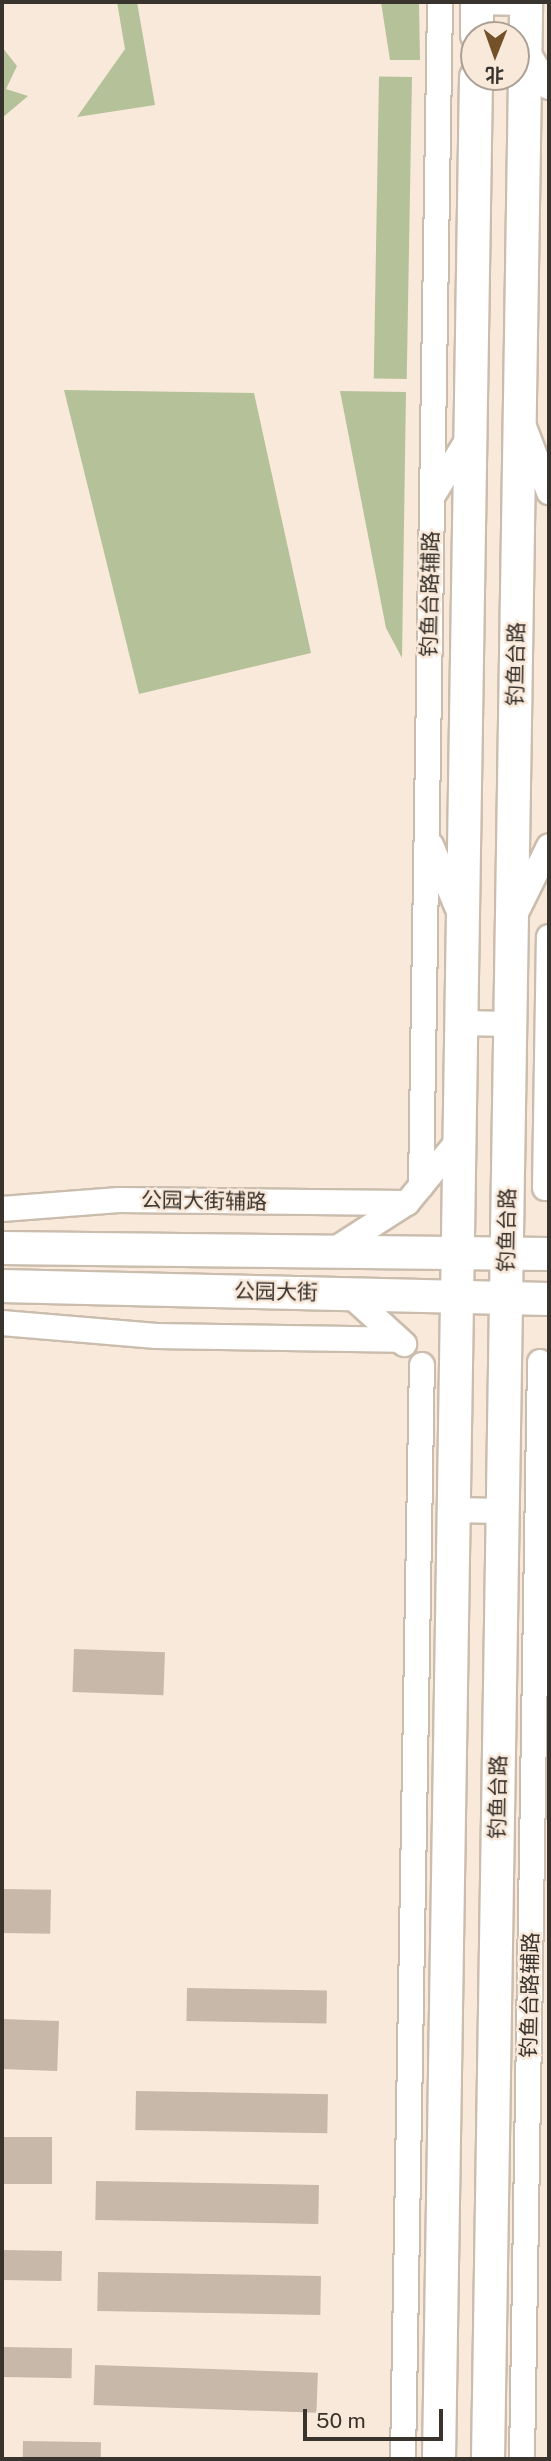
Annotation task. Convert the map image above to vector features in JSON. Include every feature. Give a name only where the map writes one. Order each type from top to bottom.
[{"type":"main road","points":[[477,2],[477,21]]},
{"type":"main road","name":"钓鱼台路","points":[[526,3],[526,21]]},
{"type":"main road","points":[[439,2459],[476,91]]},
{"type":"main road","name":"钓鱼台路","points":[[488,2459],[524,91]]},
{"type":"main road","name":"公园大街","points":[[2,1248],[549,1255]]},
{"type":"main road","name":"公园大街","points":[[2,1286],[549,1298]]},
{"type":"street","name":"钓鱼台路辅路","points":[[414,1194],[426,834],[440,2]]},
{"type":"street","points":[[477,2],[526,3]]},
{"type":"street","points":[[530,56],[549,88]]},
{"type":"street","points":[[520,413],[549,492]]},
{"type":"street","points":[[432,497],[470,436]]},
{"type":"street","points":[[426,834],[463,920]]},
{"type":"street","points":[[511,922],[549,846]]},
{"type":"street","points":[[547,1190],[549,937]]},
{"type":"street","points":[[461,1023],[510,1024]]},
{"type":"street","points":[[328,1253],[414,1194],[459,1140]]},
{"type":"street","points":[[508,1140],[547,1190]]},
{"type":"street","name":"公园大街辅路","points":[[2,1209],[119,1200],[414,1194]]},
{"type":"street","points":[[348,1293],[422,1364],[456,1407]]},
{"type":"street","points":[[2,1323],[156,1336],[399,1340]]},
{"type":"street","name":"钓鱼台路辅路","points":[[522,2459],[531,1921],[545,1356]]},
{"type":"street","points":[[504,1411],[545,1356]]},
{"type":"street","points":[[403,2459],[422,1364]]},
{"type":"street","points":[[454,1510],[502,1511]]},
{"type":"street","points":[[412,1923],[449,1842]]},
{"type":"street","points":[[497,1844],[531,1921]]},
{"type":"street","points":[[406,2279],[440,2370]]},
{"type":"street","points":[[489,2362],[525,2285]]},
{"type":"green space","points":[[117,2],[137,2],[155,105],[77,117],[125,49]]},
{"type":"green space","points":[[381,2],[419,2],[420,60],[390,60]]},
{"type":"green space","points":[[2,47],[17,66],[6,89],[28,96],[2,118]]},
{"type":"green space","points":[[379,76],[412,77],[407,379],[374,378]]},
{"type":"green space","points":[[64,390],[254,393],[311,653],[139,694]]},
{"type":"green space","points":[[340,391],[406,392],[402,658],[386,628]]},
{"type":"building","points":[[74,1649],[165,1652],[163,1695],[72,1692]]},
{"type":"building","points":[[2,1889],[51,1890],[50,1934],[2,1933]]},
{"type":"building","points":[[187,1988],[327,1990],[326,2023],[186,2021]]},
{"type":"building","points":[[2,2019],[59,2021],[57,2071],[2,2069]]},
{"type":"building","points":[[136,2091],[328,2094],[327,2133],[135,2130]]},
{"type":"building","points":[[2,2137],[52,2137],[52,2184],[2,2184]]},
{"type":"building","points":[[96,2181],[319,2185],[318,2224],[95,2220]]},
{"type":"building","points":[[2,2250],[62,2251],[61,2281],[2,2280]]},
{"type":"building","points":[[98,2272],[321,2276],[320,2315],[97,2311]]},
{"type":"building","points":[[2,2347],[72,2348],[71,2378],[2,2377]]},
{"type":"building","points":[[95,2365],[318,2373],[316,2413],[94,2405]]},
{"type":"building","points":[[23,2441],[101,2442],[101,2459],[23,2459]]}]
